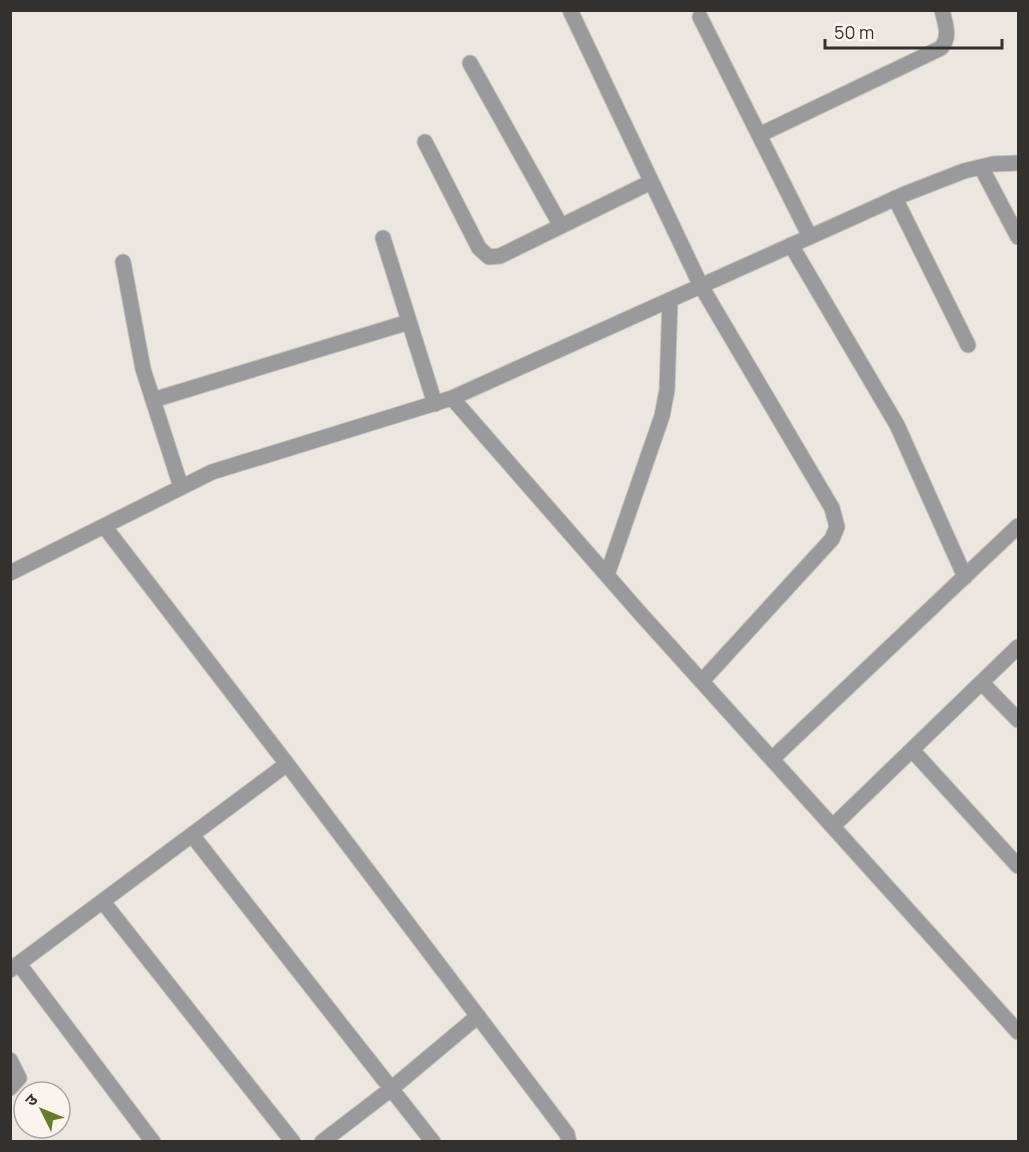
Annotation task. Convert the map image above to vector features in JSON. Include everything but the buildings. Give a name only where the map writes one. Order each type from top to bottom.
[{"type":"street","points":[[570,10],[701,286],[832,508],[837,527],[832,539],[702,681]]},
{"type":"street","points":[[759,135],[941,48],[946,42],[947,31],[942,10]]},
{"type":"street","points":[[700,17],[810,237]]},
{"type":"street","points":[[470,63],[561,226]]},
{"type":"street","points":[[424,142],[479,248],[489,256],[500,256],[651,182]]},
{"type":"street","points":[[10,573],[212,472],[452,398],[934,182],[993,164],[1018,163]]},
{"type":"street","points":[[981,167],[1018,237]]},
{"type":"street","points":[[896,198],[968,345]]},
{"type":"street","points":[[383,238],[435,404]]},
{"type":"street","points":[[791,245],[897,425],[965,577]]},
{"type":"street","points":[[123,262],[138,347],[181,487]]},
{"type":"street","points":[[607,575],[662,416],[667,390],[670,300]]},
{"type":"street","points":[[153,400],[409,322]]},
{"type":"street","points":[[452,398],[607,575],[1018,1032]]},
{"type":"street","points":[[104,526],[478,1016],[567,1134],[569,1142]]},
{"type":"street","points":[[772,759],[1018,526]]},
{"type":"street","points":[[833,826],[1018,647]]},
{"type":"street","points":[[982,683],[1018,720]]},
{"type":"street","points":[[912,750],[1018,866]]},
{"type":"street","points":[[153,1142],[15,967],[287,764]]},
{"type":"street","points":[[192,835],[433,1142]]},
{"type":"street","points":[[103,902],[293,1142]]},
{"type":"street","points":[[322,1142],[391,1089],[478,1016]]},
{"type":"street","points":[[10,1060],[19,1078],[10,1088]]}]
